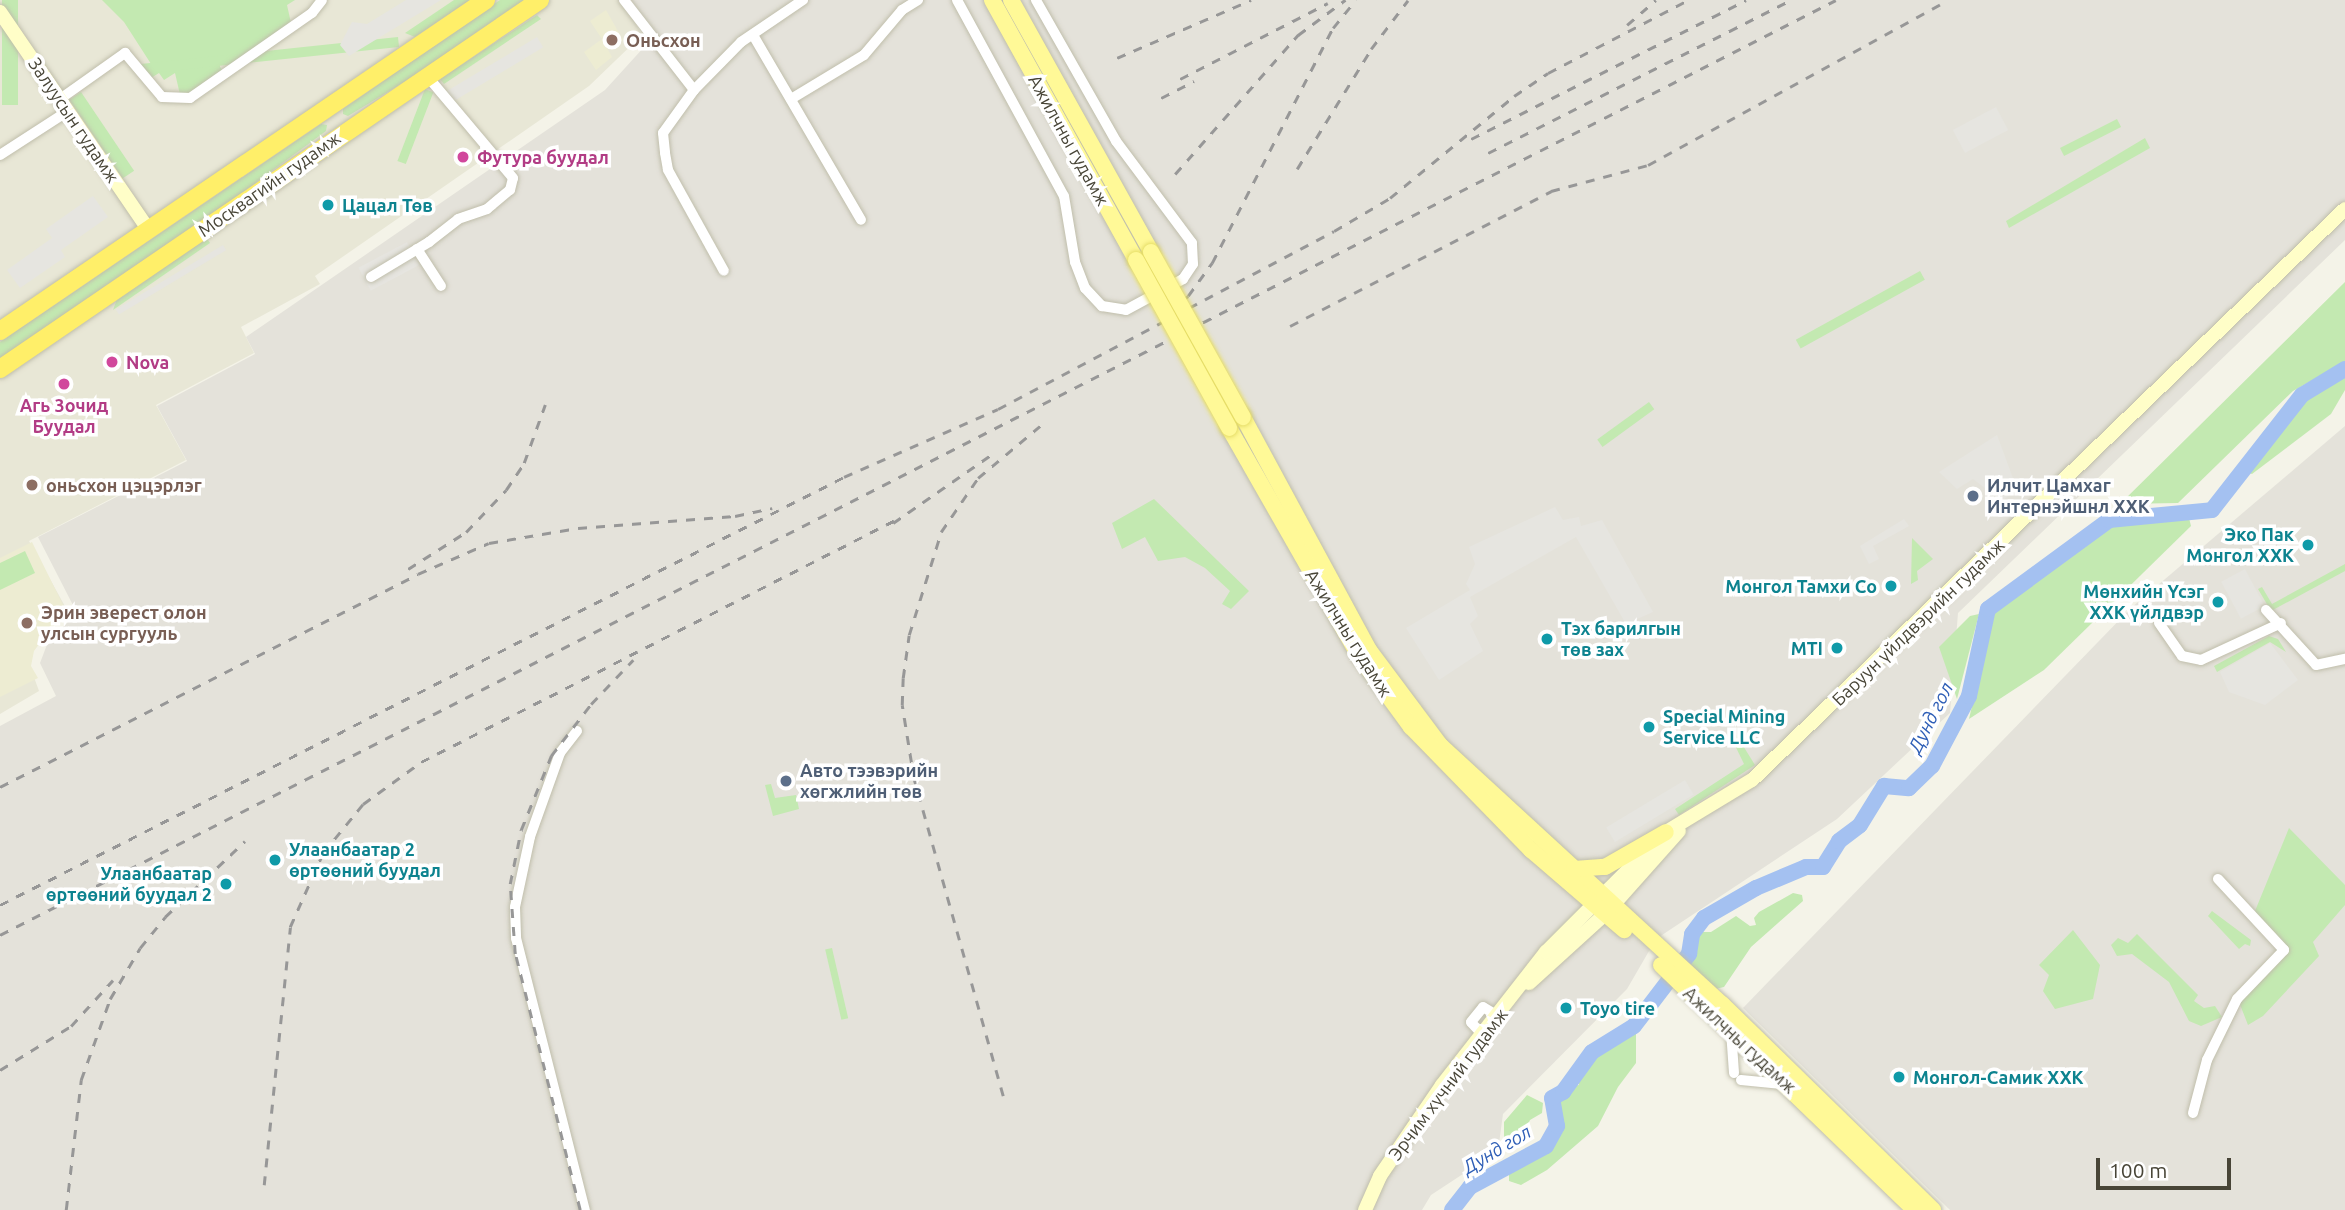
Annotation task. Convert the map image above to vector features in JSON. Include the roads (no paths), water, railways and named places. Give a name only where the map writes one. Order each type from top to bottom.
[{"type":"highway","name":"Москвагийн гудамж","points":[[0,331],[486,0]]},
{"type":"highway","name":"Москвагийн гудамж","points":[[0,369],[540,0]]},
{"type":"highway","points":[[326,108],[344,132]]},
{"type":"main road","name":"Ажилчны гудамж","points":[[992,0],[1229,428],[1386,685],[1438,760],[1531,850],[1604,905],[1933,1210]]},
{"type":"main road","name":"Ажилчны гудамж","points":[[1011,0],[1243,417],[1386,685],[1440,745],[1574,869],[1604,905]]},
{"type":"main road","points":[[1574,869],[1605,867],[1666,832]]},
{"type":"main road","name":"Ажилчны гудамж","points":[[1717,1010],[1731,1030],[1915,1210]]},
{"type":"street","points":[[0,155],[125,53],[162,97],[190,98],[312,13],[323,0]]},
{"type":"street","points":[[624,0],[694,90]]},
{"type":"street","points":[[724,271],[668,170],[663,133],[694,90],[753,35],[803,0]]},
{"type":"street","points":[[791,99],[864,55],[902,10],[918,0]]},
{"type":"street","points":[[957,0],[1058,182],[1085,288],[1101,306],[1126,310],[1184,279],[1193,264],[1192,243],[1116,141],[1035,0]]},
{"type":"street","name":"Залуусын гудамж","points":[[0,12],[148,229]]},
{"type":"street","points":[[753,35],[861,219]]},
{"type":"street","points":[[370,277],[418,249],[458,219],[501,199],[513,178],[427,76]]},
{"type":"street","name":"Баруун үйлдвэрийн гудамж","points":[[1604,905],[1666,832],[1752,780],[2345,209]]},
{"type":"street","points":[[418,249],[441,286]]},
{"type":"street","points":[[2266,610],[2281,623],[2316,665],[2345,659]]},
{"type":"street","points":[[2159,623],[2182,656],[2201,660],[2281,623]]},
{"type":"street","points":[[577,731],[561,753],[530,836],[515,907],[516,938],[585,1210]]},
{"type":"street","name":"Баруун үйлдвэрийн гудамж","points":[[1604,905],[1693,818]]},
{"type":"street","points":[[2193,1113],[2207,1060],[2237,999],[2284,950],[2218,878]]},
{"type":"street","name":"Эрчим хүчний гудамж","points":[[1365,1210],[1380,1176],[1482,1034],[1546,952],[1604,905]]},
{"type":"street","points":[[1731,1030],[1737,1076],[1786,1084]]},
{"type":"waterway","name":"Дунд гол","points":[[1452,1210],[1470,1187],[1546,1146],[1557,1126],[1552,1098],[1563,1092],[1592,1052],[1634,1026],[1689,954],[1692,934],[1704,918],[1756,888],[1806,867],[1823,867],[1839,841],[1860,825],[1884,786],[1909,788],[1932,766],[1969,696],[1988,609],[2109,520],[2212,510],[2302,395],[2345,369]]},
{"type":"railway","points":[[1117,58],[1251,0]]},
{"type":"railway","points":[[1175,174],[1298,35],[1345,0]]},
{"type":"railway","points":[[1169,311],[1188,296],[1212,263],[1333,28],[1356,0]]},
{"type":"railway","points":[[1297,169],[1371,49],[1408,0]]},
{"type":"railway","points":[[1627,25],[1656,0]]},
{"type":"railway","points":[[0,905],[844,477],[998,409],[1334,231],[1390,198],[1514,96],[1548,73],[1688,0]]},
{"type":"railway","points":[[1471,139],[1746,0]]},
{"type":"railway","points":[[1488,153],[1791,0]]},
{"type":"railway","points":[[0,935],[1836,0]]},
{"type":"railway","points":[[1290,326],[1551,191],[1648,165],[1948,0]]},
{"type":"railway","points":[[1180,79],[1328,3]]},
{"type":"railway","points":[[1161,98],[1194,81]]},
{"type":"railway","points":[[408,569],[466,532],[506,490],[524,463],[545,405]]},
{"type":"railway","points":[[1003,1096],[914,780],[902,705],[903,678],[909,635],[941,532],[978,478],[1040,426]]},
{"type":"railway","points":[[893,523],[991,455]]},
{"type":"railway","points":[[0,787],[418,574],[489,543],[578,528],[735,516],[772,508]]},
{"type":"railway","points":[[264,1185],[290,927],[323,853],[363,804],[421,762],[899,518]]},
{"type":"railway","points":[[580,1210],[515,954],[510,884],[521,830],[551,756],[591,704],[633,660]]},
{"type":"railway","points":[[66,1210],[81,1080],[110,999],[140,948],[165,917],[245,841]]},
{"type":"railway","points":[[0,1070],[71,1026],[113,980]]},
{"type":"place","name":"Оньсхон","points":[[612,40]]},
{"type":"place","name":"Футура буудал","points":[[463,157]]},
{"type":"place","name":"Цацал Төв","points":[[328,205]]},
{"type":"place","name":"Nova","points":[[112,362]]},
{"type":"place","name":"Агь 3очид Буудал","points":[[64,384]]},
{"type":"place","name":"оньсхон цэцэрлэг","points":[[32,485]]},
{"type":"place","name":"Илчит Цамхаг Интернэйшнл ХХК","points":[[1973,496]]},
{"type":"place","name":"Эко Пак Монгол ХХК","points":[[2308,545]]},
{"type":"place","name":"Монгол Тамхи Со","points":[[1891,586]]},
{"type":"place","name":"Мөнхийн Үсэг ХХК үйлдвэр","points":[[2218,602]]},
{"type":"place","name":"Эрин эверест олон улсын сургууль","points":[[27,623]]},
{"type":"place","name":"Тэх барилгын төв зах","points":[[1547,639]]},
{"type":"place","name":"MTI","points":[[1837,648]]},
{"type":"place","name":"Special Mining Service LLC","points":[[1649,727]]},
{"type":"place","name":"Авто тээвэрийн хөгжлийн төв","points":[[786,781]]},
{"type":"place","name":"Улаанбаатар 2 өртөөний буудал","points":[[275,860]]},
{"type":"place","name":"Улаанбаатар өртөөний буудал 2","points":[[226,884]]},
{"type":"place","name":"Toyo tire","points":[[1566,1008]]},
{"type":"place","name":"Монгол-Самик ХХК","points":[[1899,1077]]}]
